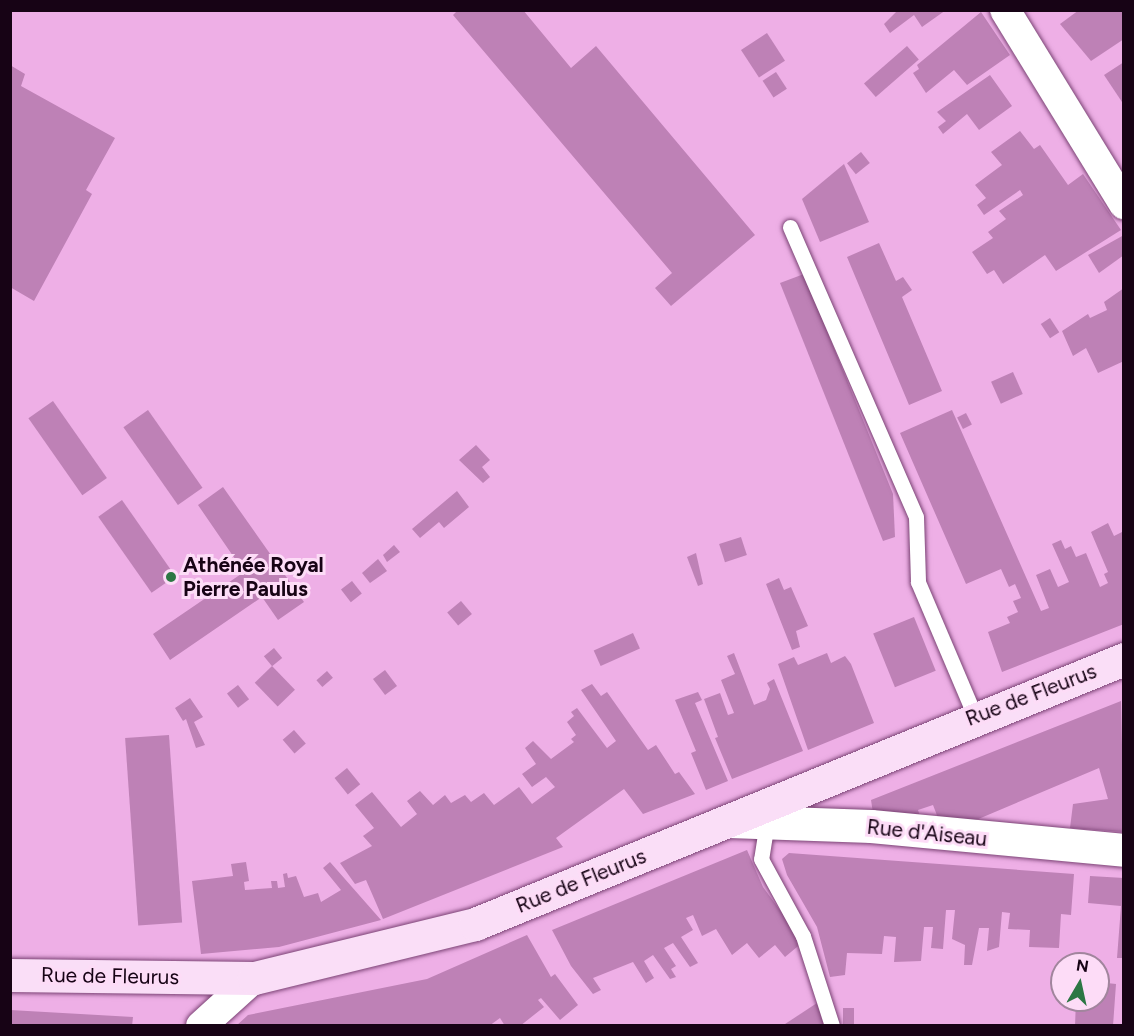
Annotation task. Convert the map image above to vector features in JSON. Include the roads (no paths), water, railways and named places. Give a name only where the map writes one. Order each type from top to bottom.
[{"type":"main road","name":"Rue de Fleurus","points":[[10,975],[254,978],[475,924],[729,821],[975,716],[1124,659]]},
{"type":"street","points":[[1005,10],[1124,204]]},
{"type":"street","name":"Rue d'Aiseau","points":[[729,821],[871,826],[1124,850]]},
{"type":"street","points":[[201,1026],[254,978]]},
{"type":"lane","points":[[790,227],[916,517],[918,582],[975,716]]},
{"type":"lane","points":[[767,822],[761,859],[803,936],[832,1026]]},
{"type":"place","name":"Athénée Royal Pierre Paulus","points":[[171,577]]}]
